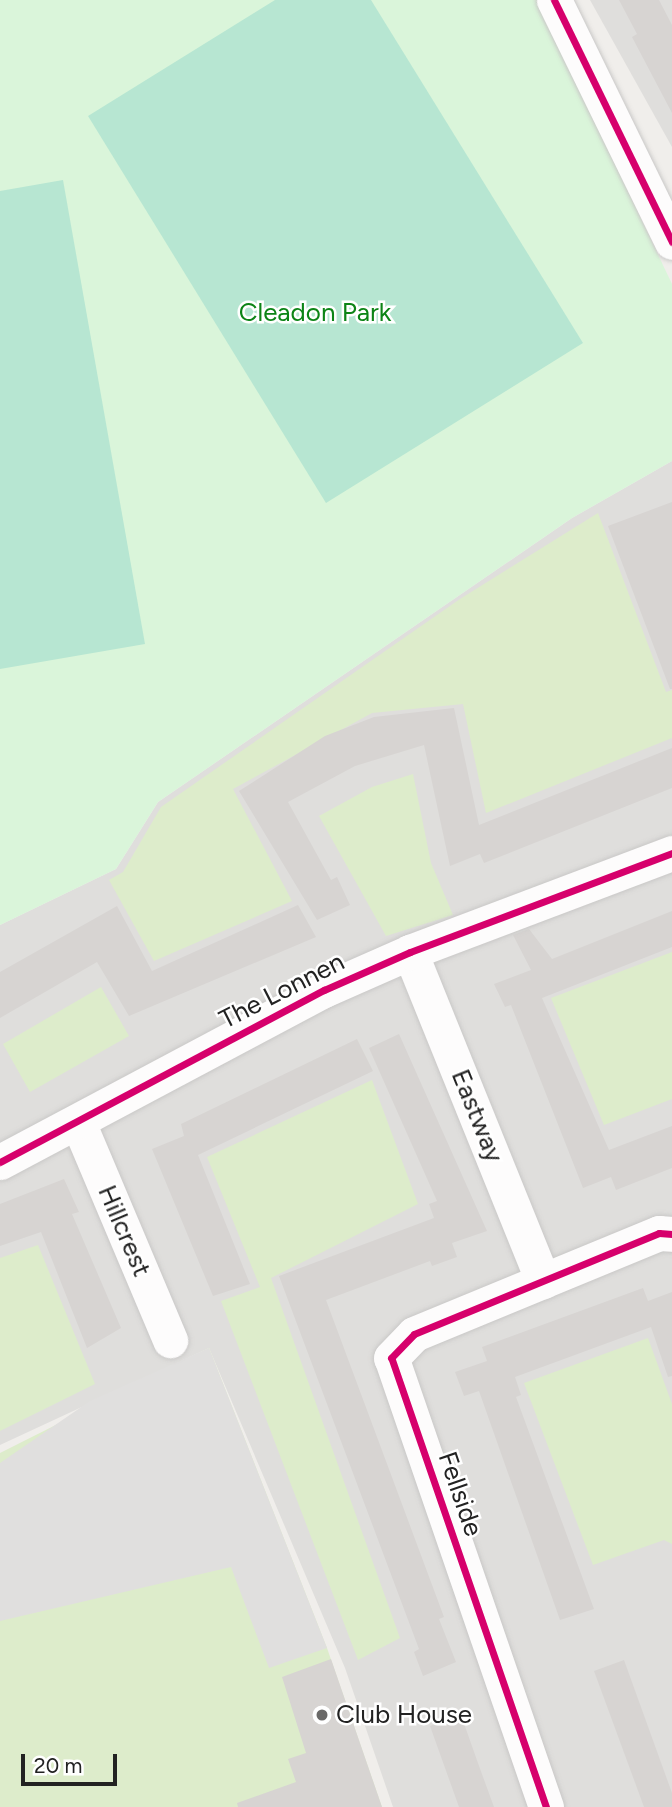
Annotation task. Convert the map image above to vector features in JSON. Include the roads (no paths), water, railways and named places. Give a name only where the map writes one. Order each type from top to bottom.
[{"type":"street","points":[[554,0],[672,242]]},
{"type":"street","name":"The Lonnen","points":[[0,1161],[324,990],[410,952],[672,853]]},
{"type":"street","name":"Eastway","points":[[410,952],[543,1280]]},
{"type":"street","name":"Hillcrest","points":[[78,1122],[170,1340]]},
{"type":"street","points":[[543,1280],[660,1233],[672,1234]]},
{"type":"street","name":"Fellside","points":[[543,1280],[414,1334],[391,1358],[546,1807]]},
{"type":"place","name":"Club House","points":[[322,1715]]},
{"type":"park label","name":"Cleadon Park","points":[[315,313]]}]
